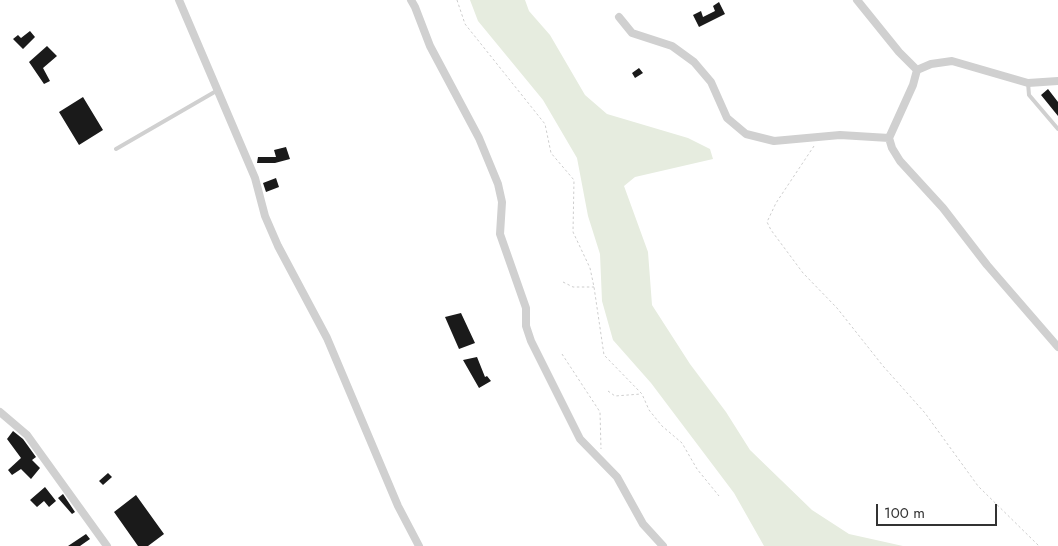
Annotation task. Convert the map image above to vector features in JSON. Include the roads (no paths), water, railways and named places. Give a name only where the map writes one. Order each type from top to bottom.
[{"type":"street","points":[[179,0],[218,90],[231,127],[255,178],[265,216],[278,246],[327,338],[398,506],[419,546]]},
{"type":"street","points":[[410,0],[416,7],[430,46],[479,138],[498,184],[502,202],[500,234],[526,308],[526,326],[531,340],[580,439],[616,477],[643,524],[663,546]]},
{"type":"street","points":[[858,0],[899,52],[917,70]]},
{"type":"street","points":[[619,17],[632,33],[672,46],[700,68],[711,82],[727,118],[746,134],[774,141],[857,135],[889,138]]},
{"type":"street","points":[[917,70],[932,64],[952,61],[1028,83],[1058,81]]},
{"type":"street","points":[[917,70],[913,85],[889,138],[892,148],[900,161],[943,208],[987,265],[1058,347]]},
{"type":"street","points":[[0,412],[27,435],[107,546]]},
{"type":"lane","points":[[1028,83],[1029,95],[1058,129]]},
{"type":"lane","points":[[116,148],[218,90]]}]
